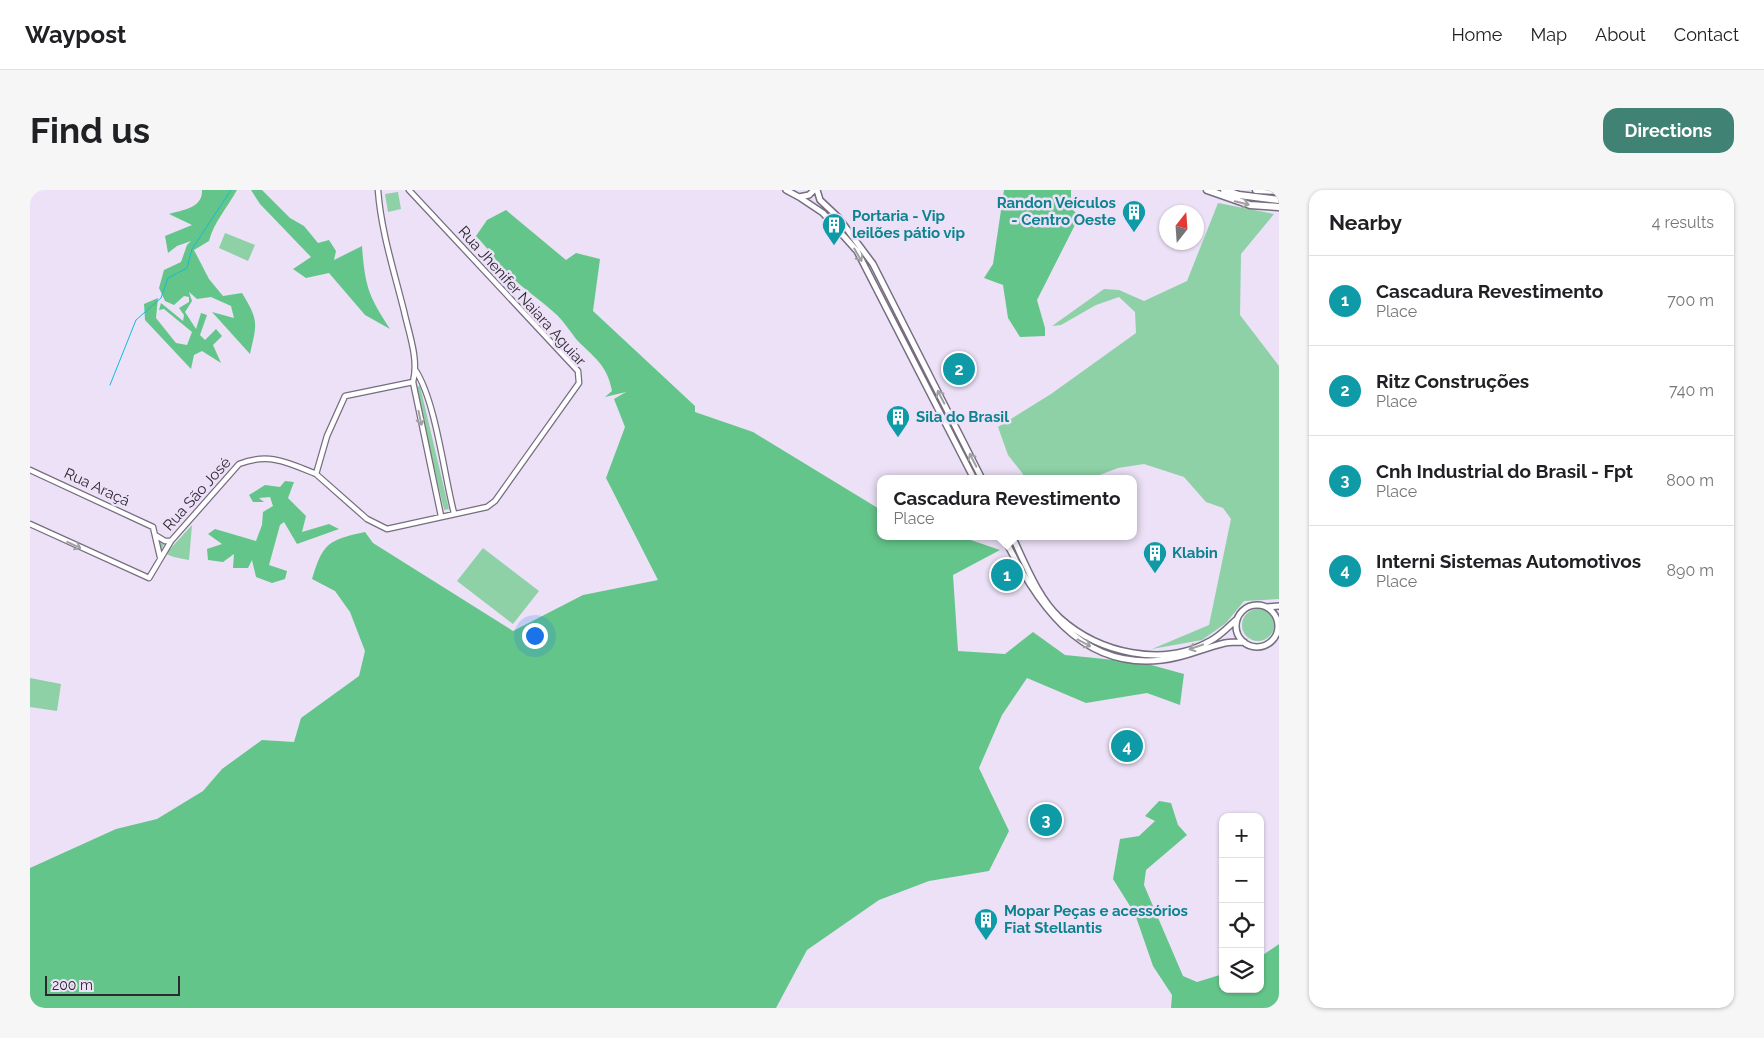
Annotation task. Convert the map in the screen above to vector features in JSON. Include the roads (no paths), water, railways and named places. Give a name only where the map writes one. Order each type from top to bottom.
[{"type":"highway","points":[[1207,190],[1250,205],[1279,207]]},
{"type":"highway","points":[[1224,190],[1258,198],[1279,200]]},
{"type":"highway","points":[[1256,190],[1279,192]]},
{"type":"main road","points":[[786,190],[823,213],[857,251],[972,475]]},
{"type":"main road","points":[[799,197],[815,190],[820,200],[850,232],[873,264],[980,475]]},
{"type":"main road","points":[[1005,540],[1031,587],[1057,622],[1080,642],[1101,651],[1126,659],[1155,661],[1194,655],[1226,643],[1244,642]]},
{"type":"main road","points":[[1014,540],[1042,593],[1060,618],[1082,633],[1122,652],[1165,654],[1187,650],[1209,642],[1236,620],[1248,606],[1279,606]]},
{"type":"main road","points":[[1236,620],[1237,632],[1244,642],[1252,646],[1265,644],[1274,636],[1278,627],[1275,616],[1266,607]]},
{"type":"street","points":[[378,190],[381,214],[413,348],[416,371],[413,382],[441,516]]},
{"type":"street","name":"Rua Jhenifer Naiara Aguiar","points":[[316,474],[367,519],[387,529],[487,507],[495,502],[579,383],[578,371],[409,190]]},
{"type":"street","points":[[416,371],[422,381],[431,414],[454,514]]},
{"type":"street","points":[[316,474],[328,436],[345,396],[413,382]]},
{"type":"street","name":"Rua São José","points":[[30,524],[149,578],[160,557],[172,541],[239,464],[249,460],[272,457],[316,474]]},
{"type":"street","name":"Rua Araçá","points":[[30,470],[153,527],[155,534]]},
{"type":"street","points":[[155,534],[165,541],[172,541]]},
{"type":"street","points":[[155,534],[160,557]]},
{"type":"waterway","points":[[110,385],[136,320],[161,298],[168,278],[187,268],[192,249],[231,190]]},
{"type":"place","name":"Randon Veículos - Centro Oeste","points":[[1134,233]]},
{"type":"place","name":"Portaria - Vip leilões pátio vip","points":[[834,246]]},
{"type":"place","name":"Ritz Construções","points":[[959,369]]},
{"type":"place","name":"Sila do Brasil","points":[[898,438]]},
{"type":"place","name":"Klabin","points":[[1155,574]]},
{"type":"place","name":"Cascadura Revestimento","points":[[1007,575]]},
{"type":"place","name":"Interni Sistemas Automotivos","points":[[1127,746]]},
{"type":"place","name":"Cnh Industrial do Brasil - Fpt","points":[[1046,820]]},
{"type":"place","name":"Mopar Peças e acessórios Fiat Stellantis","points":[[986,941]]}]
